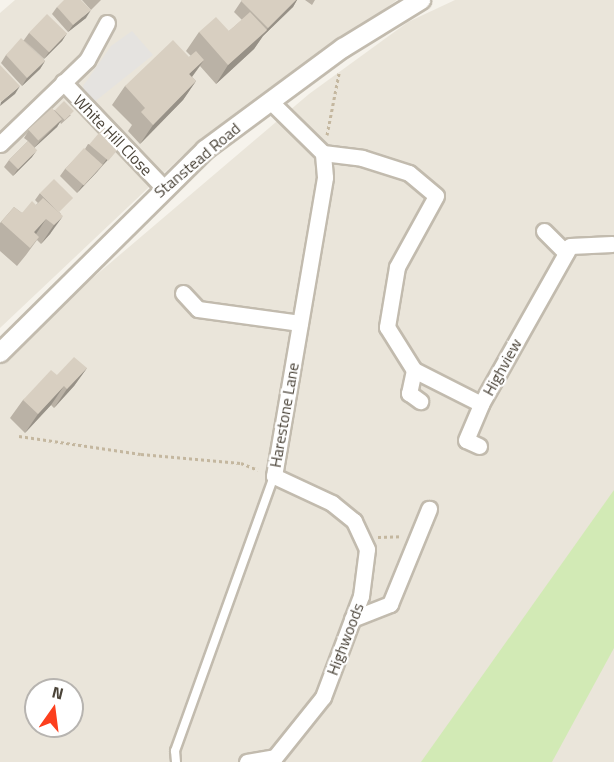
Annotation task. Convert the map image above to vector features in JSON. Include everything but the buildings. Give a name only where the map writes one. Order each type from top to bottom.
[{"type":"street","name":"Stanstead Road","points":[[0,353],[163,187],[205,150],[397,6],[421,0]]},
{"type":"street","name":"White Hill Close","points":[[0,144],[87,60],[107,23]]},
{"type":"street","name":"White Hill Close","points":[[63,82],[163,187]]},
{"type":"street","points":[[270,101],[324,153],[362,158],[409,172],[436,196],[397,267],[387,327],[414,370],[409,393],[420,401]]},
{"type":"street","name":"Harestone Lane","points":[[274,476],[325,177],[324,153]]},
{"type":"street","points":[[544,231],[566,253],[570,246],[612,244]]},
{"type":"street","name":"Highview","points":[[414,370],[482,404],[566,253]]},
{"type":"street","points":[[183,293],[198,309],[300,323]]},
{"type":"street","points":[[479,446],[466,440],[482,404]]},
{"type":"street","name":"Highwoods","points":[[247,762],[275,756],[295,735],[323,697],[361,596],[367,549],[354,521],[332,503],[274,476]]},
{"type":"street","points":[[352,619],[390,604],[429,509]]},
{"type":"lane","name":"Harestone Lane","points":[[176,762],[175,751],[274,476]]},
{"type":"path","points":[[324,153],[340,67]]},
{"type":"path","points":[[19,436],[141,454],[241,463],[274,476]]},
{"type":"path","points":[[362,538],[419,535]]},
{"type":"shaded area","points":[[15,0],[397,0],[183,155],[0,328],[0,13]]},
{"type":"shaded area","points":[[455,0],[614,0],[614,762],[0,762],[0,365],[22,338],[309,94],[408,22]]},
{"type":"shaded area","points":[[132,31],[153,55],[93,103],[84,97],[83,86],[111,46]]},
{"type":"green space","points":[[614,490],[614,648],[552,762],[421,762]]}]
